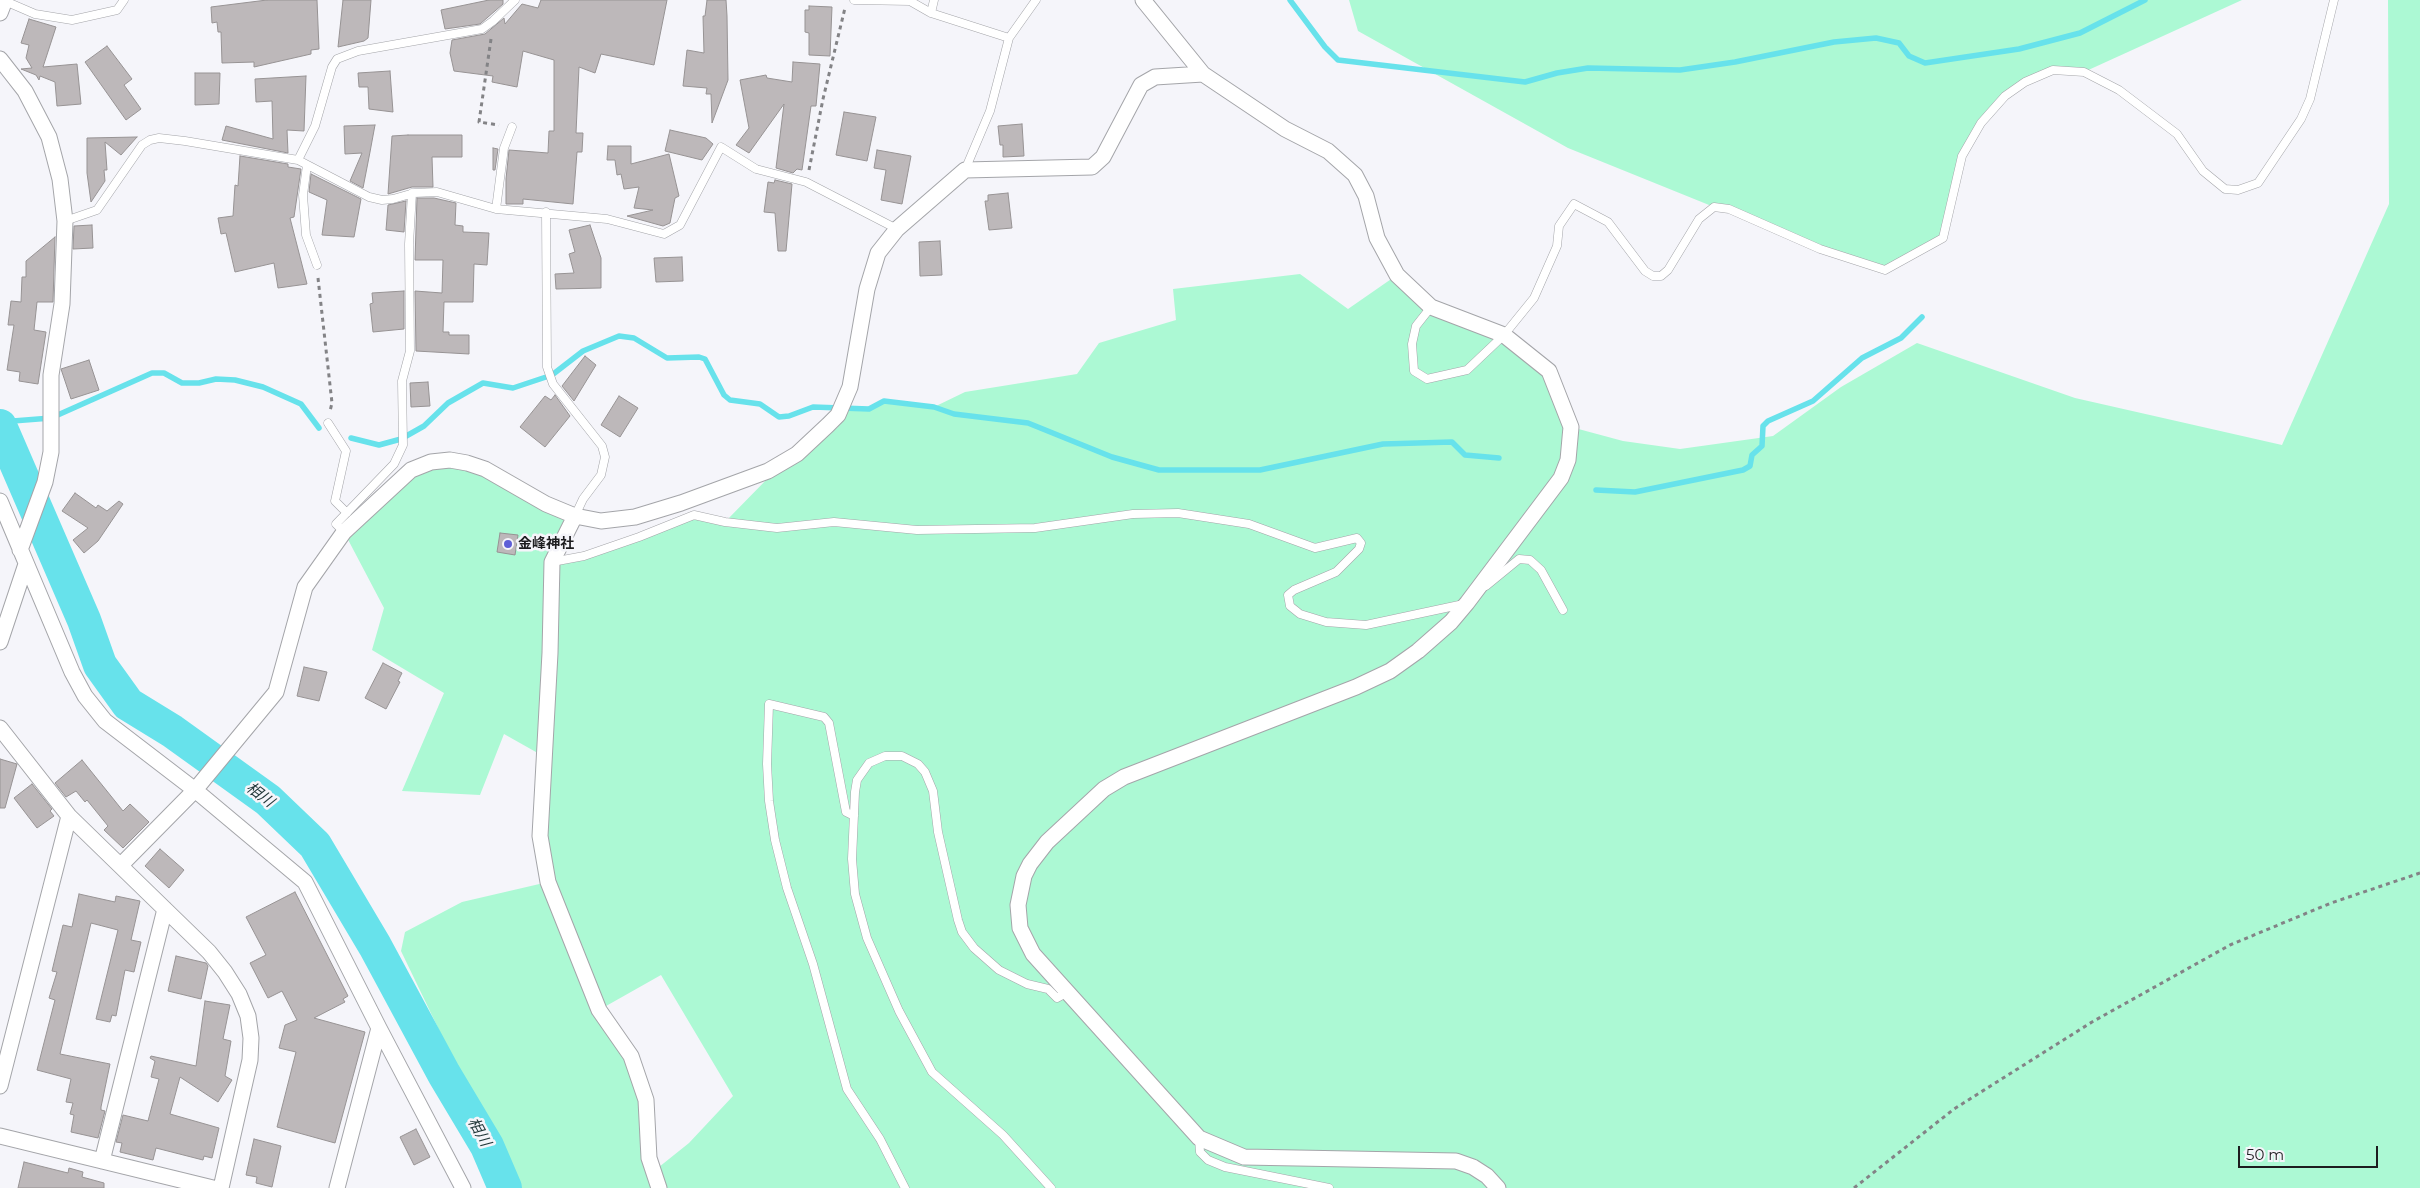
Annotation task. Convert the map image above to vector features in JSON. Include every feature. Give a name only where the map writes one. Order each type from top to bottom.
[{"type":"street","points":[[1143,0],[1203,74],[1286,129],[1328,150],[1355,175],[1366,196],[1376,238],[1397,275],[1431,307],[1504,335],[1549,371],[1567,411],[1571,427],[1571,444],[1561,478],[1467,603],[1451,622],[1418,651],[1390,670],[1356,687],[1124,777],[1104,789],[1037,853],[1024,876],[1018,916],[1020,928],[1033,954],[1066,993],[1199,1138],[1244,1157],[1456,1161],[1480,1171],[1498,1188]]},
{"type":"street","points":[[0,59],[25,91],[49,137],[60,179],[65,221],[62,304],[51,375],[51,452],[45,482],[24,550],[0,642]]},
{"type":"street","points":[[121,865],[200,784],[232,748],[276,692],[305,587],[344,532],[411,470],[432,462],[450,460],[467,463],[485,469],[546,504],[575,516],[601,521],[635,516],[681,503],[768,472],[797,454],[838,415],[850,387],[871,275],[878,253],[896,230],[965,170],[1092,167],[1103,157],[1141,85],[1155,77],[1203,74]]},
{"type":"street","points":[[0,501],[24,550],[72,672],[85,696],[106,721],[200,784],[305,882],[378,1028],[463,1188]]},
{"type":"street","points":[[575,516],[552,562],[550,653],[540,836],[548,882],[599,1010],[631,1056],[640,1082],[646,1100],[649,1158],[659,1188]]},
{"type":"street","points":[[0,728],[69,816],[209,952],[239,994],[248,1016],[251,1038],[250,1060],[221,1188]]},
{"type":"street","points":[[0,1086],[69,816]]},
{"type":"street","points":[[102,1161],[165,909]]},
{"type":"street","points":[[337,1188],[378,1028]]},
{"type":"street","points":[[0,1136],[214,1188]]},
{"type":"lane","points":[[3,5],[35,14],[72,20],[117,10],[124,0]]},
{"type":"lane","points":[[298,160],[316,126],[332,67],[337,59],[358,51],[482,29],[515,0]]},
{"type":"lane","points":[[854,0],[910,1],[931,13],[1009,38]]},
{"type":"lane","points":[[931,13],[934,0]]},
{"type":"lane","points":[[965,170],[990,110],[1009,38],[1036,0]]},
{"type":"lane","points":[[1431,307],[1416,326],[1412,344],[1414,371],[1427,378],[1467,370],[1504,335],[1534,298],[1558,246],[1559,226],[1574,204],[1608,222],[1645,271],[1653,276],[1661,276],[1668,270],[1699,219],[1714,207],[1729,209],[1820,249],[1885,270],[1943,238],[1962,156],[1981,123],[2005,96],[2025,82],[2053,70],[2084,72],[2119,90],[2177,134],[2203,171],[2225,189],[2238,190],[2258,183],[2301,119],[2310,99],[2334,0]]},
{"type":"lane","points":[[496,209],[504,148],[512,127]]},
{"type":"lane","points":[[65,221],[97,210],[142,145],[150,140],[185,141],[298,160],[369,197],[393,199],[412,193],[436,192],[496,209],[607,219],[664,234],[680,224],[721,147],[756,168],[806,182],[896,230]]},
{"type":"lane","points":[[308,165],[303,195],[306,235],[317,265]]},
{"type":"lane","points":[[344,532],[336,524],[394,464],[404,445],[402,381],[410,352],[409,244],[412,193]]},
{"type":"lane","points":[[546,212],[547,368],[553,384],[602,446],[605,457],[602,475],[583,499],[575,516]]},
{"type":"lane","points":[[328,423],[346,450],[335,501],[346,513]]},
{"type":"lane","points":[[552,562],[593,553],[694,514],[725,522],[777,528],[834,522],[917,530],[1035,528],[1134,514],[1178,513],[1249,524],[1315,548],[1357,538],[1361,543],[1359,549],[1336,572],[1319,581],[1294,590],[1288,595],[1290,606],[1300,614],[1326,622],[1366,624],[1408,617],[1467,603],[1519,559],[1530,560],[1542,570],[1563,610]]},
{"type":"lane","points":[[854,816],[846,812],[829,722],[824,717],[769,704],[767,764],[769,801],[775,840],[787,888],[813,964],[847,1089],[880,1140],[905,1188]]},
{"type":"lane","points":[[1051,1188],[1003,1135],[932,1072],[899,1012],[866,938],[859,915],[852,859],[857,780],[869,763],[876,758],[892,754],[902,756],[918,764],[925,772],[933,790],[938,832],[958,920],[967,940],[999,970],[1027,984],[1048,989],[1057,998],[1066,993]]},
{"type":"lane","points":[[1199,1138],[1200,1152],[1208,1160],[1225,1167],[1329,1188]]},
{"type":"path","points":[[806,182],[823,99],[829,82],[847,0]]},
{"type":"path","points":[[493,21],[479,122],[512,127]]},
{"type":"path","points":[[317,265],[332,403],[328,423]]},
{"type":"path","points":[[1854,1188],[1954,1109],[2092,1022],[2230,945],[2331,903],[2420,873]]},
{"type":"green space","points":[[1349,0],[2242,0],[2084,72],[2053,70],[2005,96],[1962,156],[1943,238],[1885,270],[1714,207],[1568,148],[1358,31]]},
{"type":"green space","points":[[2388,0],[2420,0],[2420,1188],[521,1188],[505,1167],[401,951],[405,932],[462,902],[548,882],[543,756],[504,734],[480,795],[402,791],[444,693],[372,650],[384,608],[344,532],[404,476],[450,460],[575,516],[552,561],[584,556],[694,515],[725,522],[770,476],[800,457],[838,427],[840,408],[869,409],[884,401],[934,407],[965,392],[1077,374],[1099,343],[1176,320],[1173,289],[1300,274],[1348,309],[1397,275],[1431,307],[1504,335],[1549,371],[1571,427],[1623,441],[1680,449],[1773,436],[1841,387],[1917,343],[2075,398],[2282,445],[2389,204]],"holes":[[[661,975],[733,1096],[689,1143],[654,1171],[631,1056],[599,1010]]]},
{"type":"building","points":[[267,0],[317,0],[319,49],[311,50],[311,54],[254,67],[254,62],[222,63],[221,32],[218,32],[217,22],[212,23],[211,7]]},
{"type":"building","points":[[343,0],[371,0],[368,38],[364,41],[338,47]]},
{"type":"building","points":[[489,0],[503,0],[503,4],[480,24],[445,29],[441,10]]},
{"type":"building","points":[[541,0],[667,0],[654,65],[601,54],[595,73],[579,67],[576,133],[583,133],[582,152],[577,152],[573,204],[523,199],[523,204],[506,204],[509,150],[548,153],[549,131],[554,131],[554,60],[523,51],[517,87],[492,82],[493,76],[454,71],[450,53],[452,40],[485,34],[504,18],[505,24],[522,4],[538,8]]},
{"type":"building","points":[[707,0],[726,0],[727,16],[728,80],[712,123],[711,94],[706,94],[707,88],[683,86],[687,50],[704,53],[703,16],[705,16]]},
{"type":"building","points":[[809,6],[832,7],[830,56],[809,55],[809,33],[805,32],[805,10],[809,10]]},
{"type":"building","points":[[29,19],[56,27],[43,67],[77,64],[81,104],[57,106],[55,82],[40,76],[39,80],[36,75],[21,69],[32,68],[26,58],[29,45],[21,43]]},
{"type":"building","points":[[107,46],[132,79],[124,85],[141,109],[126,120],[85,62]]},
{"type":"building","points":[[793,62],[820,64],[816,106],[811,106],[802,170],[797,169],[793,173],[776,168],[784,104],[749,153],[736,145],[749,128],[740,80],[766,75],[767,78],[792,82]]},
{"type":"building","points":[[390,71],[393,112],[369,109],[368,87],[359,87],[358,73]]},
{"type":"building","points":[[195,73],[220,73],[219,104],[195,105]]},
{"type":"building","points":[[306,76],[304,131],[287,130],[288,153],[222,140],[226,126],[273,139],[272,101],[256,102],[255,79]]},
{"type":"building","points":[[844,112],[876,117],[867,161],[836,155]]},
{"type":"building","points":[[1022,124],[1024,156],[1003,157],[1003,145],[1000,145],[998,126]]},
{"type":"building","points":[[375,125],[363,188],[350,181],[362,153],[345,154],[344,126]]},
{"type":"building","points":[[670,130],[706,138],[713,144],[702,160],[665,151]]},
{"type":"building","points":[[462,135],[462,157],[432,157],[433,187],[412,187],[388,194],[392,136]]},
{"type":"building","points":[[137,137],[121,155],[105,142],[107,170],[104,170],[105,181],[91,202],[87,173],[87,138]]},
{"type":"building","points":[[608,146],[631,146],[631,164],[669,154],[679,196],[675,198],[670,223],[663,226],[627,216],[653,210],[634,208],[639,187],[624,189],[621,174],[617,175],[615,160],[607,160]]},
{"type":"building","points":[[493,148],[498,149],[495,170],[493,170]]},
{"type":"building","points":[[877,150],[911,156],[902,204],[881,200],[886,170],[874,168]]},
{"type":"building","points":[[240,156],[288,164],[288,167],[301,169],[294,217],[290,218],[307,284],[278,288],[274,263],[235,272],[226,233],[221,234],[218,218],[233,216],[235,185],[238,186]]},
{"type":"building","points":[[311,174],[361,199],[354,237],[322,235],[327,200],[309,192]]},
{"type":"building","points":[[775,180],[792,184],[786,251],[778,251],[775,213],[764,212],[768,182],[774,183]]},
{"type":"building","points":[[1008,193],[1012,228],[989,230],[985,201],[988,201],[988,195]]},
{"type":"building","points":[[417,198],[434,198],[456,203],[455,225],[463,226],[463,232],[489,233],[487,265],[474,264],[473,302],[444,302],[443,332],[449,332],[449,335],[469,335],[469,354],[416,351],[415,291],[442,293],[443,260],[415,260]]},
{"type":"building","points":[[406,201],[404,232],[386,230],[388,205]]},
{"type":"building","points":[[92,225],[93,248],[73,249],[74,226]]},
{"type":"building","points":[[590,225],[601,258],[601,288],[556,289],[555,274],[574,273],[569,254],[575,252],[569,230]]},
{"type":"building","points":[[55,237],[53,302],[37,302],[34,330],[46,332],[38,384],[19,381],[20,372],[7,370],[14,325],[8,325],[11,301],[21,302],[22,277],[26,277],[26,261]]},
{"type":"building","points":[[940,241],[942,275],[920,276],[919,242]]},
{"type":"building","points":[[682,257],[683,281],[656,282],[654,258]]},
{"type":"building","points":[[404,291],[404,329],[373,332],[370,304],[373,303],[372,293]]},
{"type":"building","points":[[585,356],[596,365],[574,401],[562,386]]},
{"type":"building","points":[[89,360],[99,390],[71,399],[61,369]]},
{"type":"building","points":[[428,382],[430,406],[411,407],[410,383]]},
{"type":"building","points":[[555,395],[570,416],[545,447],[520,427],[545,396],[551,400]]},
{"type":"building","points":[[619,396],[638,408],[620,437],[601,425]]},
{"type":"building","points":[[75,493],[96,508],[98,505],[107,511],[119,501],[123,504],[98,541],[84,553],[73,540],[88,528],[62,511]]},
{"type":"building","name":"金峰神社","points":[[500,533],[518,535],[515,555],[497,552]]},
{"type":"building","points":[[383,663],[402,673],[398,681],[400,682],[386,709],[365,698]]},
{"type":"building","points":[[304,667],[327,672],[319,701],[297,696]]},
{"type":"building","points":[[0,759],[17,764],[5,808],[0,808]]},
{"type":"building","points":[[82,760],[123,811],[130,804],[149,822],[123,848],[104,830],[108,826],[87,800],[85,802],[76,791],[66,797],[55,783]]},
{"type":"building","points":[[32,784],[52,809],[50,811],[54,816],[37,828],[14,798]]},
{"type":"building","points":[[160,849],[184,870],[169,888],[145,866]]},
{"type":"building","points":[[295,892],[348,996],[343,999],[345,1002],[314,1018],[365,1032],[335,1143],[277,1127],[296,1052],[279,1048],[285,1025],[297,1020],[282,991],[268,998],[250,963],[266,955],[246,917]]},
{"type":"building","points":[[79,894],[115,902],[116,896],[140,901],[131,940],[141,942],[134,972],[125,970],[116,1016],[112,1015],[110,1022],[96,1019],[118,930],[91,923],[60,1054],[110,1064],[101,1107],[101,1110],[105,1111],[98,1138],[71,1132],[74,1115],[70,1114],[73,1103],[66,1102],[71,1079],[37,1070],[55,1000],[49,998],[57,972],[52,971],[63,925],[72,927]]},
{"type":"building","points":[[176,956],[206,963],[208,966],[201,999],[168,991]]},
{"type":"building","points":[[205,1001],[230,1005],[223,1039],[231,1041],[225,1076],[232,1080],[218,1102],[180,1077],[170,1114],[219,1128],[212,1158],[204,1156],[203,1160],[156,1148],[153,1160],[120,1152],[122,1143],[116,1142],[123,1115],[148,1121],[159,1079],[151,1077],[155,1061],[150,1058],[151,1056],[196,1066]]},
{"type":"building","points":[[416,1129],[430,1157],[414,1165],[400,1137]]},
{"type":"building","points":[[254,1139],[281,1146],[272,1187],[256,1183],[257,1177],[246,1175]]},
{"type":"building","points":[[24,1162],[68,1173],[69,1168],[83,1172],[82,1177],[104,1183],[104,1188],[18,1188]]},
{"type":"waterway","points":[[1290,0],[1325,47],[1338,60],[1525,82],[1557,73],[1588,68],[1680,70],[1735,62],[1834,42],[1876,38],[1899,43],[1909,56],[1925,63],[2019,49],[2080,33],[2145,0]]},
{"type":"waterway","points":[[1596,490],[1635,492],[1743,470],[1750,466],[1752,455],[1762,446],[1763,426],[1768,421],[1813,401],[1862,358],[1901,338],[1922,317]]},
{"type":"waterway","points":[[351,438],[379,445],[401,439],[424,426],[448,403],[483,383],[513,388],[552,375],[583,351],[619,336],[634,338],[667,358],[699,357],[705,359],[724,395],[730,400],[760,404],[779,417],[789,416],[813,407],[869,409],[884,401],[934,407],[954,414],[1028,423],[1112,457],[1159,470],[1260,470],[1383,444],[1452,442],[1465,455],[1499,458]]},
{"type":"waterway","points":[[0,422],[51,418],[152,373],[164,373],[182,383],[199,383],[216,379],[235,380],[263,387],[301,404],[319,428]]},
{"type":"waterway","name":"相川","points":[[0,426],[84,620],[100,665],[128,704],[172,731],[268,800],[315,845],[375,946],[444,1074],[487,1146],[505,1188]]},
{"type":"place","name":"金峰神社","points":[[508,544]]}]
